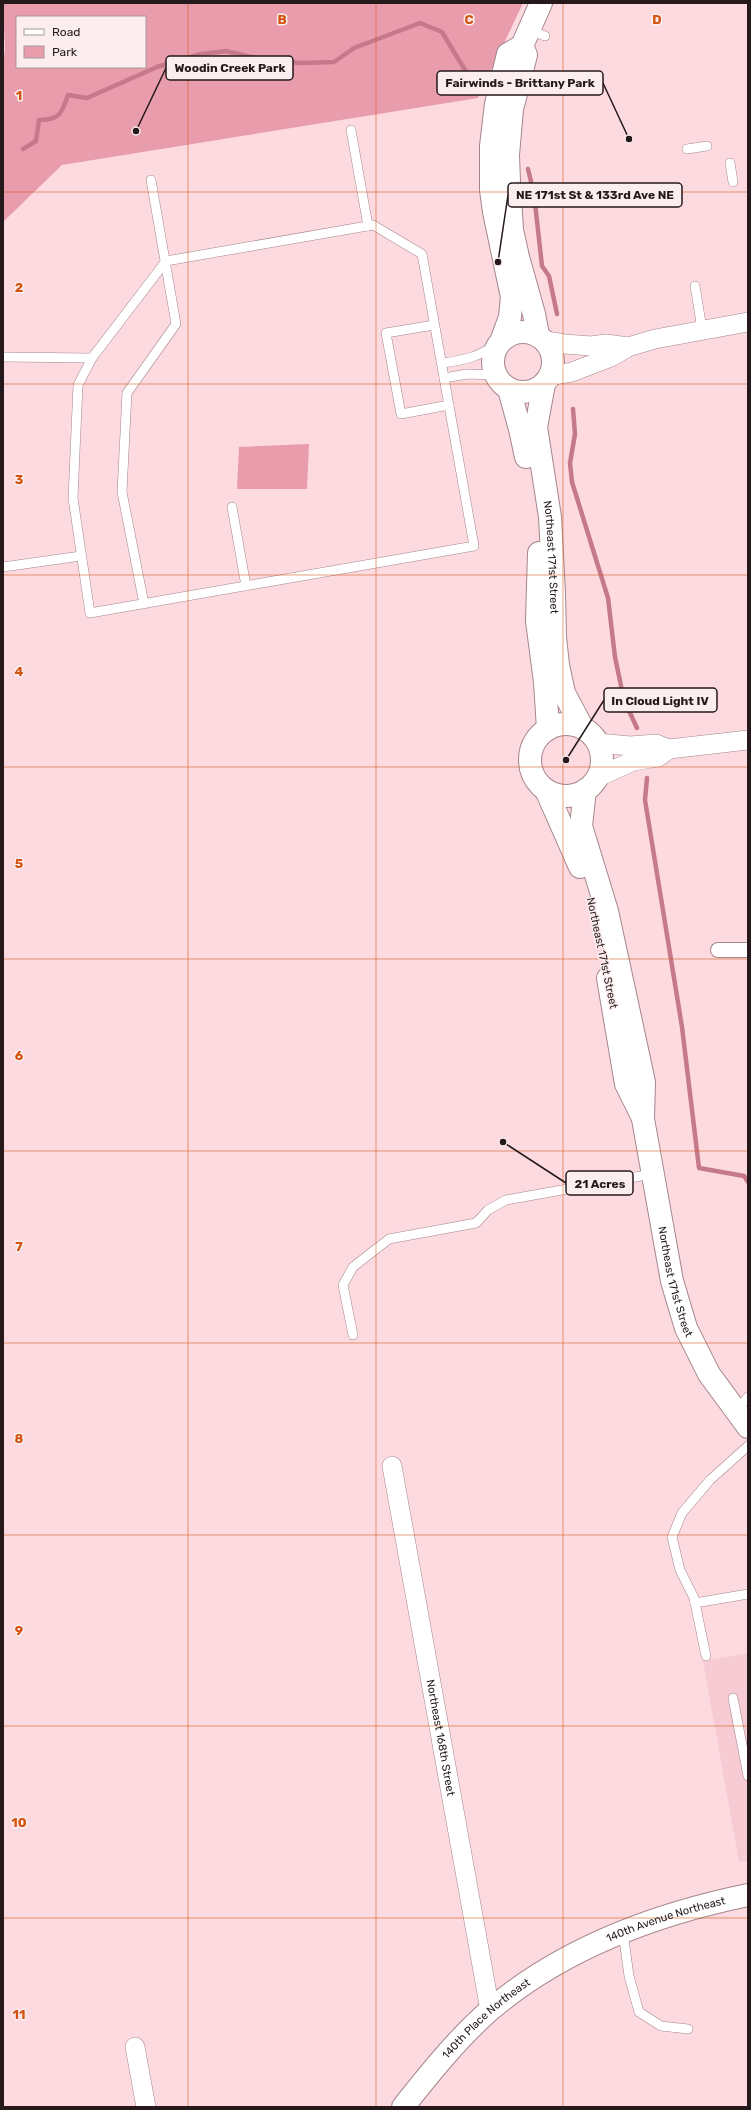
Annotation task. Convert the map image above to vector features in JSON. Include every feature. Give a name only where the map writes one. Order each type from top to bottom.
[{"type":"main road","points":[[532,37],[508,54],[496,104],[491,146],[491,190],[494,212],[512,297],[510,317],[493,358],[502,382],[527,392],[547,380],[553,358],[541,338],[518,258],[512,230],[508,155],[512,109],[526,55],[532,37],[541,3]]},
{"type":"main road","points":[[501,341],[519,331],[529,332],[541,338]]},
{"type":"main road","name":"Northeast 171st Street","points":[[547,380],[536,427],[550,517],[556,651],[564,693],[582,727]]},
{"type":"main road","name":"Northeast 171st Street","points":[[502,382],[520,429],[540,557],[537,621],[545,682],[548,729]]},
{"type":"main road","points":[[559,724],[570,724],[582,727],[591,734],[598,743],[602,754],[601,766],[591,784],[568,796],[558,795],[546,790],[537,781],[532,770],[530,758],[533,746],[539,736],[548,729],[559,724]]},
{"type":"main road","name":"Northeast 171st Street","points":[[591,784],[581,826],[607,911],[644,1082],[643,1119],[672,1281],[686,1328],[709,1374],[744,1411]]},
{"type":"main road","name":"Northeast 171st Street","points":[[546,790],[588,886],[610,989],[626,1084],[643,1119]]},
{"type":"main road","name":"140th Avenue Northeast","points":[[585,1949],[623,1931],[687,1909],[748,1894]]},
{"type":"main road","name":"140th Place Northeast","points":[[403,2107],[435,2066],[490,2010],[535,1977],[585,1949]]},
{"type":"street","points":[[547,380],[611,357],[628,347],[702,329],[748,322]]},
{"type":"street","points":[[541,338],[565,344],[591,346],[606,344],[628,347]]},
{"type":"street","points":[[598,743],[630,746],[656,744],[669,749],[748,740]]},
{"type":"street","points":[[591,784],[633,761],[658,757],[669,749]]},
{"type":"street","points":[[718,950],[748,950]]},
{"type":"street","name":"Northeast 168th Street","points":[[392,1466],[490,2010]]},
{"type":"street","points":[[135,2047],[146,2107]]},
{"type":"lane","points":[[351,130],[368,226]]},
{"type":"lane","points":[[687,149],[707,146]]},
{"type":"lane","points":[[730,163],[733,182]]},
{"type":"lane","points":[[144,604],[122,492],[127,393],[176,324],[151,180]]},
{"type":"lane","points":[[368,226],[373,226],[422,254],[474,546],[90,613],[73,498],[78,385],[92,358],[166,261],[368,226]]},
{"type":"lane","points":[[695,286],[702,329]]},
{"type":"lane","points":[[434,325],[386,333],[401,414],[449,406]]},
{"type":"lane","points":[[442,363],[464,360],[481,355],[501,341]]},
{"type":"lane","points":[[3,357],[92,358]]},
{"type":"lane","points":[[444,378],[467,374],[502,382]]},
{"type":"lane","points":[[232,507],[246,586]]},
{"type":"lane","points":[[3,568],[81,556]]},
{"type":"lane","points":[[353,1335],[342,1285],[353,1267],[389,1239],[476,1223],[488,1210],[506,1200],[652,1174]]},
{"type":"lane","points":[[706,1656],[695,1604],[680,1570],[672,1536],[682,1513],[710,1480],[748,1446]]},
{"type":"lane","points":[[695,1604],[748,1594]]},
{"type":"lane","points":[[733,1698],[748,1776]]},
{"type":"lane","points":[[738,1726],[748,1724]]},
{"type":"lane","points":[[623,1931],[629,1976],[639,2012],[661,2026],[688,2029]]},
{"type":"shaded area","points":[[748,1653],[748,1861],[739,1862],[703,1661]]},
{"type":"green space","points":[[3,3],[523,3],[478,98],[62,165],[3,222],[3,62],[5,50]]},
{"type":"green space","points":[[309,444],[307,489],[237,489],[239,447]]},
{"type":"waterway","points":[[23,149],[36,141],[39,120],[52,119],[56,117],[62,111],[68,95],[87,98],[157,67],[201,54],[226,51],[260,59],[300,63],[334,62],[354,48],[420,23],[442,32],[471,80]]},
{"type":"waterway","points":[[528,169],[534,194],[542,266],[549,276],[557,314]]},
{"type":"waterway","points":[[573,409],[575,434],[570,463],[572,482],[608,598],[615,657],[624,700],[637,728]]},
{"type":"waterway","points":[[647,778],[645,800],[682,1027],[699,1168],[744,1176],[748,1182]]},
{"type":"place","name":"Woodin Creek Park","points":[[136,131]]},
{"type":"place","name":"Fairwinds - Brittany Park","points":[[629,139]]},
{"type":"place","name":"NE 171st St & 133rd Ave NE","points":[[498,262]]},
{"type":"place","name":"In Cloud Light IV","points":[[566,760]]},
{"type":"place","name":"21 Acres","points":[[503,1142]]}]
